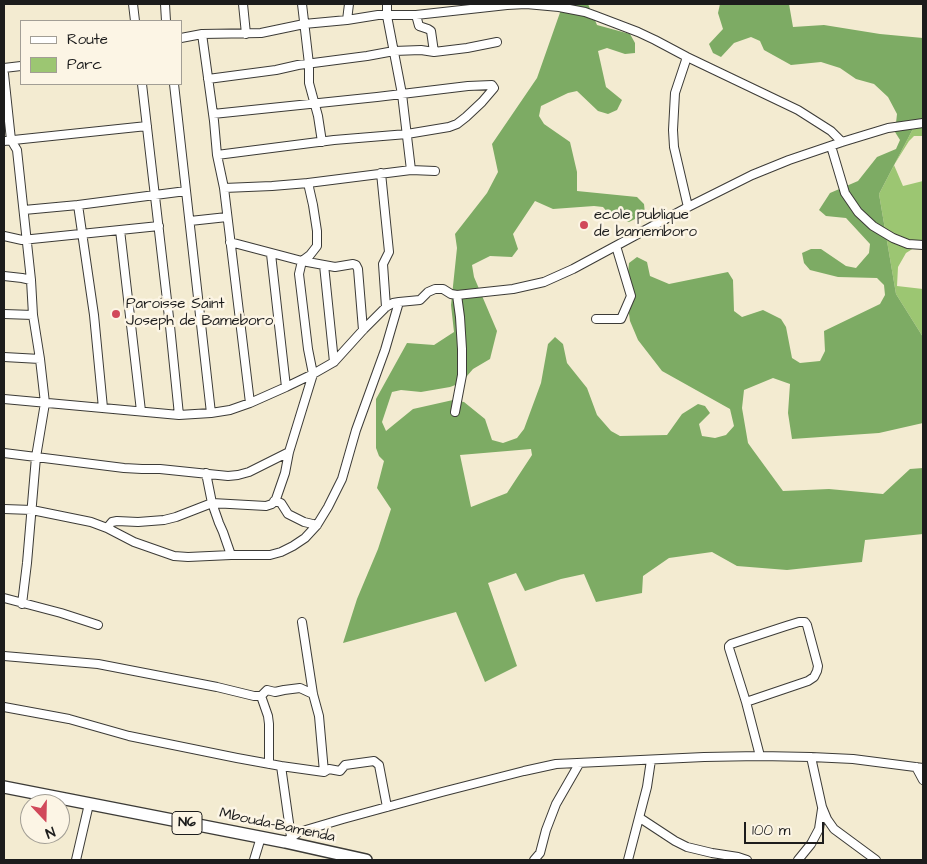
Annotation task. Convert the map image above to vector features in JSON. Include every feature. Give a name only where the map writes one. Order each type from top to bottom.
[{"type":"highway","name":"Mbouda-Bamenda","points":[[4,787],[261,837],[288,839],[326,856],[366,860]]},
{"type":"street","points":[[133,4],[135,20]]},
{"type":"street","points":[[165,4],[166,20]]},
{"type":"street","points":[[243,4],[246,34]]},
{"type":"street","points":[[302,4],[309,64],[309,83],[318,116],[322,142]]},
{"type":"street","points":[[347,20],[348,4]]},
{"type":"street","points":[[387,4],[387,16],[402,94],[411,170]]},
{"type":"street","points":[[428,4],[429,13]]},
{"type":"street","points":[[182,38],[202,34],[261,33],[304,24],[378,15],[416,15],[468,6],[535,4],[596,16],[638,32],[798,110],[831,131],[842,142]]},
{"type":"street","points":[[416,15],[419,26],[431,31],[434,52]]},
{"type":"street","points":[[202,34],[217,155],[224,188],[250,403]]},
{"type":"street","points":[[208,79],[394,51],[420,50],[434,52],[497,42]]},
{"type":"street","points":[[687,57],[675,93],[673,123],[674,147],[688,207]]},
{"type":"street","points":[[4,68],[20,66]]},
{"type":"street","points":[[4,77],[8,140],[17,150],[33,315],[45,403],[36,457],[22,604]]},
{"type":"street","points":[[142,85],[179,415]]},
{"type":"street","points":[[174,85],[211,414]]},
{"type":"street","points":[[213,114],[468,86],[492,86],[494,88],[476,109],[457,124],[449,127],[407,134],[217,155]]},
{"type":"street","points":[[4,399],[179,415],[211,414],[230,410],[286,387],[334,362],[386,307],[399,302],[420,300],[434,289],[443,289],[457,295],[513,289],[544,282],[573,269],[688,207],[773,166],[888,128],[923,122]]},
{"type":"street","points":[[8,140],[147,126]]},
{"type":"street","points":[[831,146],[845,193],[858,212],[873,226],[893,238],[908,244],[923,245]]},
{"type":"street","points":[[224,188],[308,183],[381,173],[435,170]]},
{"type":"street","points":[[381,173],[389,252],[383,264],[386,307]]},
{"type":"street","points":[[107,528],[112,522],[117,521],[164,520],[212,503],[269,506],[274,501],[285,473],[289,452],[314,374],[308,349],[299,282],[302,261],[317,246],[317,231],[308,183]]},
{"type":"street","points":[[24,210],[186,192]]},
{"type":"street","points":[[78,204],[94,315],[103,408]]},
{"type":"street","points":[[190,221],[227,218]]},
{"type":"street","points":[[4,236],[22,240],[159,226]]},
{"type":"street","points":[[120,230],[141,411]]},
{"type":"street","points":[[230,242],[302,261],[340,267],[353,264],[357,266],[363,330]]},
{"type":"street","points":[[596,318],[621,319],[631,296],[616,246]]},
{"type":"street","points":[[271,254],[286,387]]},
{"type":"street","points":[[324,265],[334,362]]},
{"type":"street","points":[[4,276],[31,280]]},
{"type":"street","points":[[455,412],[462,375],[462,334],[457,295]]},
{"type":"street","points":[[4,509],[32,510],[82,520],[107,528],[134,542],[174,556],[188,558],[270,555],[293,546],[305,538],[317,524],[342,479],[356,430],[385,350],[399,302]]},
{"type":"street","points":[[4,314],[33,315]]},
{"type":"street","points":[[4,357],[40,359]]},
{"type":"street","points":[[4,454],[228,476],[243,474],[289,452]]},
{"type":"street","points":[[206,473],[218,523],[231,555]]},
{"type":"street","points":[[274,501],[281,503],[288,514],[304,522],[317,524]]},
{"type":"street","points":[[4,598],[61,613],[98,626]]},
{"type":"street","points":[[302,622],[313,694],[319,716],[324,772]]},
{"type":"street","points":[[746,702],[808,681],[814,677],[818,666],[805,622],[786,626],[729,646],[760,756]]},
{"type":"street","points":[[4,656],[98,664],[254,696],[261,696],[267,690],[276,692],[300,688],[313,694]]},
{"type":"street","points":[[261,696],[268,716],[270,731],[269,764]]},
{"type":"street","points":[[4,707],[69,719],[129,736],[281,766],[324,772],[329,769],[340,771],[346,765],[356,763],[374,762],[379,765],[387,807]]},
{"type":"street","points":[[281,766],[288,839],[299,832],[387,807],[556,764],[760,756],[812,757],[885,762],[920,767],[923,780]]},
{"type":"street","points":[[812,757],[822,807],[827,819],[834,829],[876,860]]},
{"type":"street","points":[[628,860],[640,818],[651,760]]},
{"type":"street","points":[[534,860],[540,853],[556,804],[579,764]]},
{"type":"street","points":[[76,860],[89,804]]},
{"type":"street","points":[[798,860],[811,844],[819,829],[822,807]]},
{"type":"street","points":[[640,818],[675,842],[687,847],[747,860]]},
{"type":"street","points":[[254,860],[261,837]]},
{"type":"green space","points":[[563,4],[588,4],[597,25],[630,34],[635,43],[635,53],[625,54],[607,48],[598,51],[606,87],[622,100],[617,110],[608,114],[598,111],[577,91],[568,93],[541,106],[539,116],[544,124],[570,142],[577,172],[577,191],[637,197],[644,204],[645,214],[629,222],[610,215],[603,207],[553,209],[535,201],[513,234],[518,249],[512,257],[490,256],[472,265],[474,277],[497,331],[490,359],[473,369],[461,383],[450,387],[421,392],[401,390],[392,392],[382,422],[386,431],[413,409],[453,400],[464,402],[485,419],[492,440],[503,443],[517,438],[524,429],[541,383],[548,344],[555,337],[563,344],[567,363],[587,388],[597,415],[611,431],[620,436],[667,435],[682,414],[698,404],[705,406],[710,413],[699,424],[702,436],[715,438],[726,435],[734,426],[730,409],[662,371],[638,340],[630,321],[626,293],[629,263],[637,257],[647,262],[650,276],[669,284],[728,272],[733,280],[734,311],[742,317],[763,310],[781,319],[786,327],[792,358],[800,363],[820,361],[825,351],[824,331],[880,304],[885,295],[884,285],[877,278],[838,277],[810,270],[804,263],[802,253],[811,249],[821,249],[846,266],[856,268],[869,253],[870,244],[846,218],[826,216],[819,210],[830,193],[858,181],[877,157],[896,149],[900,140],[895,132],[897,114],[888,97],[874,84],[856,79],[840,68],[821,62],[791,65],[764,50],[760,41],[751,37],[734,43],[721,57],[713,53],[709,44],[723,29],[718,13],[720,4],[789,4],[793,27],[824,25],[880,34],[923,38],[923,121],[916,123],[879,194],[896,294],[923,337],[923,423],[879,433],[792,439],[788,413],[790,384],[773,378],[744,390],[742,408],[748,443],[783,491],[829,489],[883,494],[910,469],[923,468],[923,534],[865,540],[862,562],[787,570],[737,566],[712,552],[669,558],[643,576],[642,593],[596,602],[584,574],[561,579],[525,591],[516,573],[488,583],[517,666],[485,682],[456,612],[343,643],[357,599],[378,549],[391,509],[377,488],[384,461],[379,456],[376,448],[376,399],[407,343],[434,345],[454,332],[451,305],[457,248],[455,234],[487,193],[498,172],[492,144],[537,78]],"holes":[[[531,449],[532,455],[507,493],[471,507],[460,455]]]},
{"type":"green space","points":[[923,121],[923,136],[914,136],[909,141],[895,164],[916,123]]},
{"type":"green space","points":[[894,165],[903,186],[923,181],[923,249],[914,248],[906,253],[898,267],[897,286],[923,289],[923,337],[896,294],[879,194]]},
{"type":"place","name":"ecole publique de bamemboro","points":[[584,225]]},
{"type":"place","name":"Paroisse Saint Joseph de Bameboro","points":[[116,314]]}]
